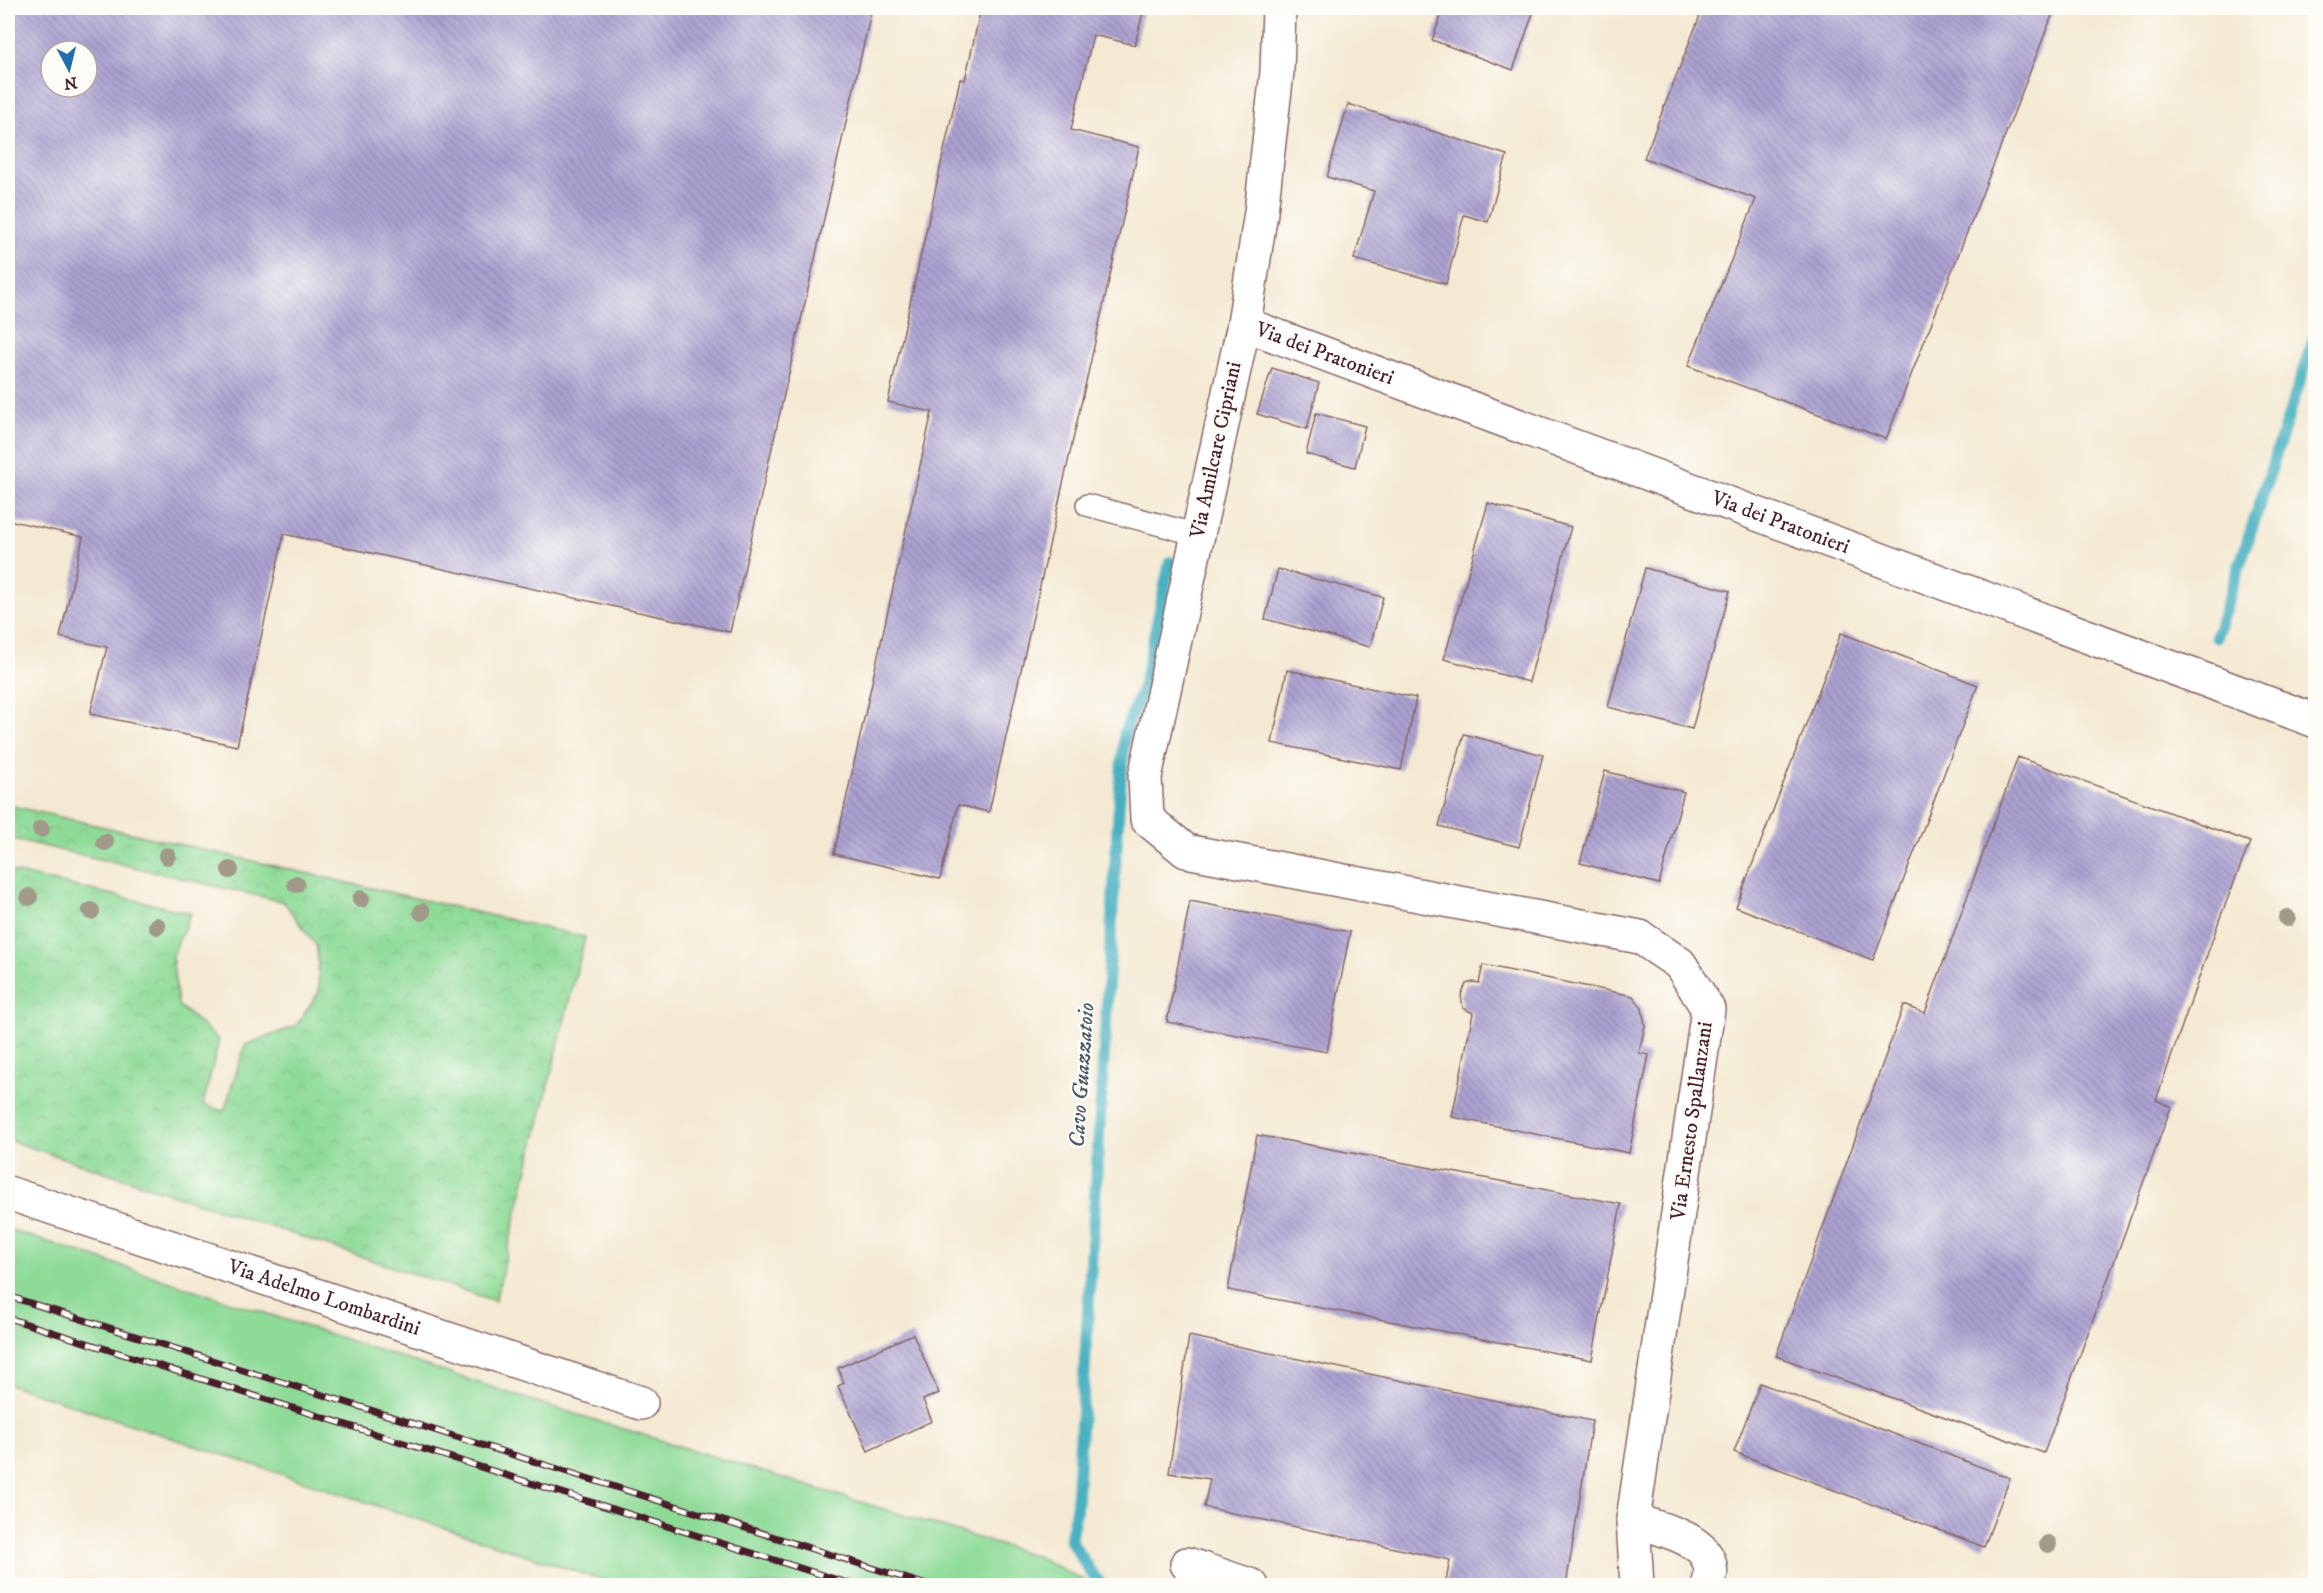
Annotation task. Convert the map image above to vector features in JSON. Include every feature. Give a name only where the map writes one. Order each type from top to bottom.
[{"type":"street","name":"Via Amilcare Cipriani","points":[[1147,819],[1145,777],[1244,324],[1261,212],[1277,72],[1279,8]]},
{"type":"street","name":"Via dei Pratonieri","points":[[1244,324],[2316,721]]},
{"type":"street","name":"Via Ernesto Spallanzani","points":[[1147,819],[1186,851],[1640,937],[1680,964],[1708,1009],[1633,1521],[1637,1586]]},
{"type":"street","name":"Via Adelmo Lombardini","points":[[8,1193],[641,1403]]},
{"type":"street","points":[[1633,1521],[1684,1538],[1700,1547],[1710,1562],[1708,1586]]},
{"type":"street","points":[[1187,1564],[1251,1586]]},
{"type":"lane","points":[[1087,505],[1198,536]]},
{"type":"green space","points":[[8,805],[585,937],[495,1301],[8,1140],[8,871],[191,913],[172,956],[178,1005],[219,1040],[203,1105],[224,1111],[245,1045],[296,1026],[319,992],[317,947],[284,902],[8,838]]},
{"type":"green space","points":[[8,1229],[543,1404],[1036,1556],[1093,1585],[617,1585],[8,1384]]},
{"type":"building","points":[[8,8],[872,8],[730,632],[284,534],[237,746],[90,714],[107,647],[60,637],[83,537],[8,520]]},
{"type":"building","points":[[981,8],[1144,8],[1135,45],[1093,35],[1071,130],[1139,147],[989,812],[958,805],[940,879],[834,854],[932,412],[888,402],[960,79],[965,80]]},
{"type":"building","points":[[1444,8],[1535,8],[1513,70],[1432,40]]},
{"type":"building","points":[[1703,8],[2055,8],[1886,439],[1688,366],[1756,199],[1644,158]]},
{"type":"building","points":[[1348,104],[1507,155],[1488,222],[1464,215],[1446,284],[1354,259],[1374,191],[1327,177]]},
{"type":"building","points":[[1272,368],[1319,383],[1307,429],[1257,414]]},
{"type":"building","points":[[1316,413],[1365,426],[1355,467],[1306,454]]},
{"type":"building","points":[[1488,503],[1571,527],[1529,682],[1444,659]]},
{"type":"building","points":[[1645,568],[1730,591],[1692,729],[1608,707]]},
{"type":"building","points":[[1278,569],[1383,597],[1370,647],[1265,619]]},
{"type":"building","points":[[1841,633],[1978,685],[1873,960],[1736,907]]},
{"type":"building","points":[[1287,670],[1416,698],[1401,770],[1272,743]]},
{"type":"building","points":[[1464,734],[1543,755],[1519,847],[1439,826]]},
{"type":"building","points":[[2018,757],[2250,842],[2220,918],[2156,1100],[2171,1107],[2044,1453],[1776,1356],[1904,1005],[1925,1013]]},
{"type":"building","points":[[1605,771],[1684,792],[1659,884],[1580,863]]},
{"type":"building","points":[[1190,901],[1350,932],[1327,1052],[1167,1022]]},
{"type":"building","points":[[1483,965],[1633,996],[1642,1008],[1645,1026],[1639,1053],[1649,1055],[1629,1153],[1452,1117],[1473,1013],[1463,1008],[1461,995],[1466,984],[1479,983]]},
{"type":"building","points":[[1257,1135],[1621,1204],[1592,1360],[1228,1290]]},
{"type":"building","points":[[913,1334],[939,1393],[923,1400],[932,1421],[868,1451],[838,1386],[844,1383],[838,1368]]},
{"type":"building","points":[[1189,1336],[1592,1421],[1566,1586],[1445,1586],[1450,1560],[1204,1507],[1210,1479],[1169,1473]]},
{"type":"building","points":[[1760,1383],[2010,1478],[1984,1547],[1734,1452]]},
{"type":"waterway","points":[[2310,8],[2316,10]]},
{"type":"waterway","points":[[2216,637],[2316,332]]},
{"type":"waterway","name":"Cavo Guazzatoio","points":[[1103,1586],[1091,1573],[1070,1539],[1076,1510],[1125,731],[1144,685],[1170,562]]},
{"type":"railway","points":[[8,1296],[930,1586]]},
{"type":"railway","points":[[8,1318],[857,1586]]}]
